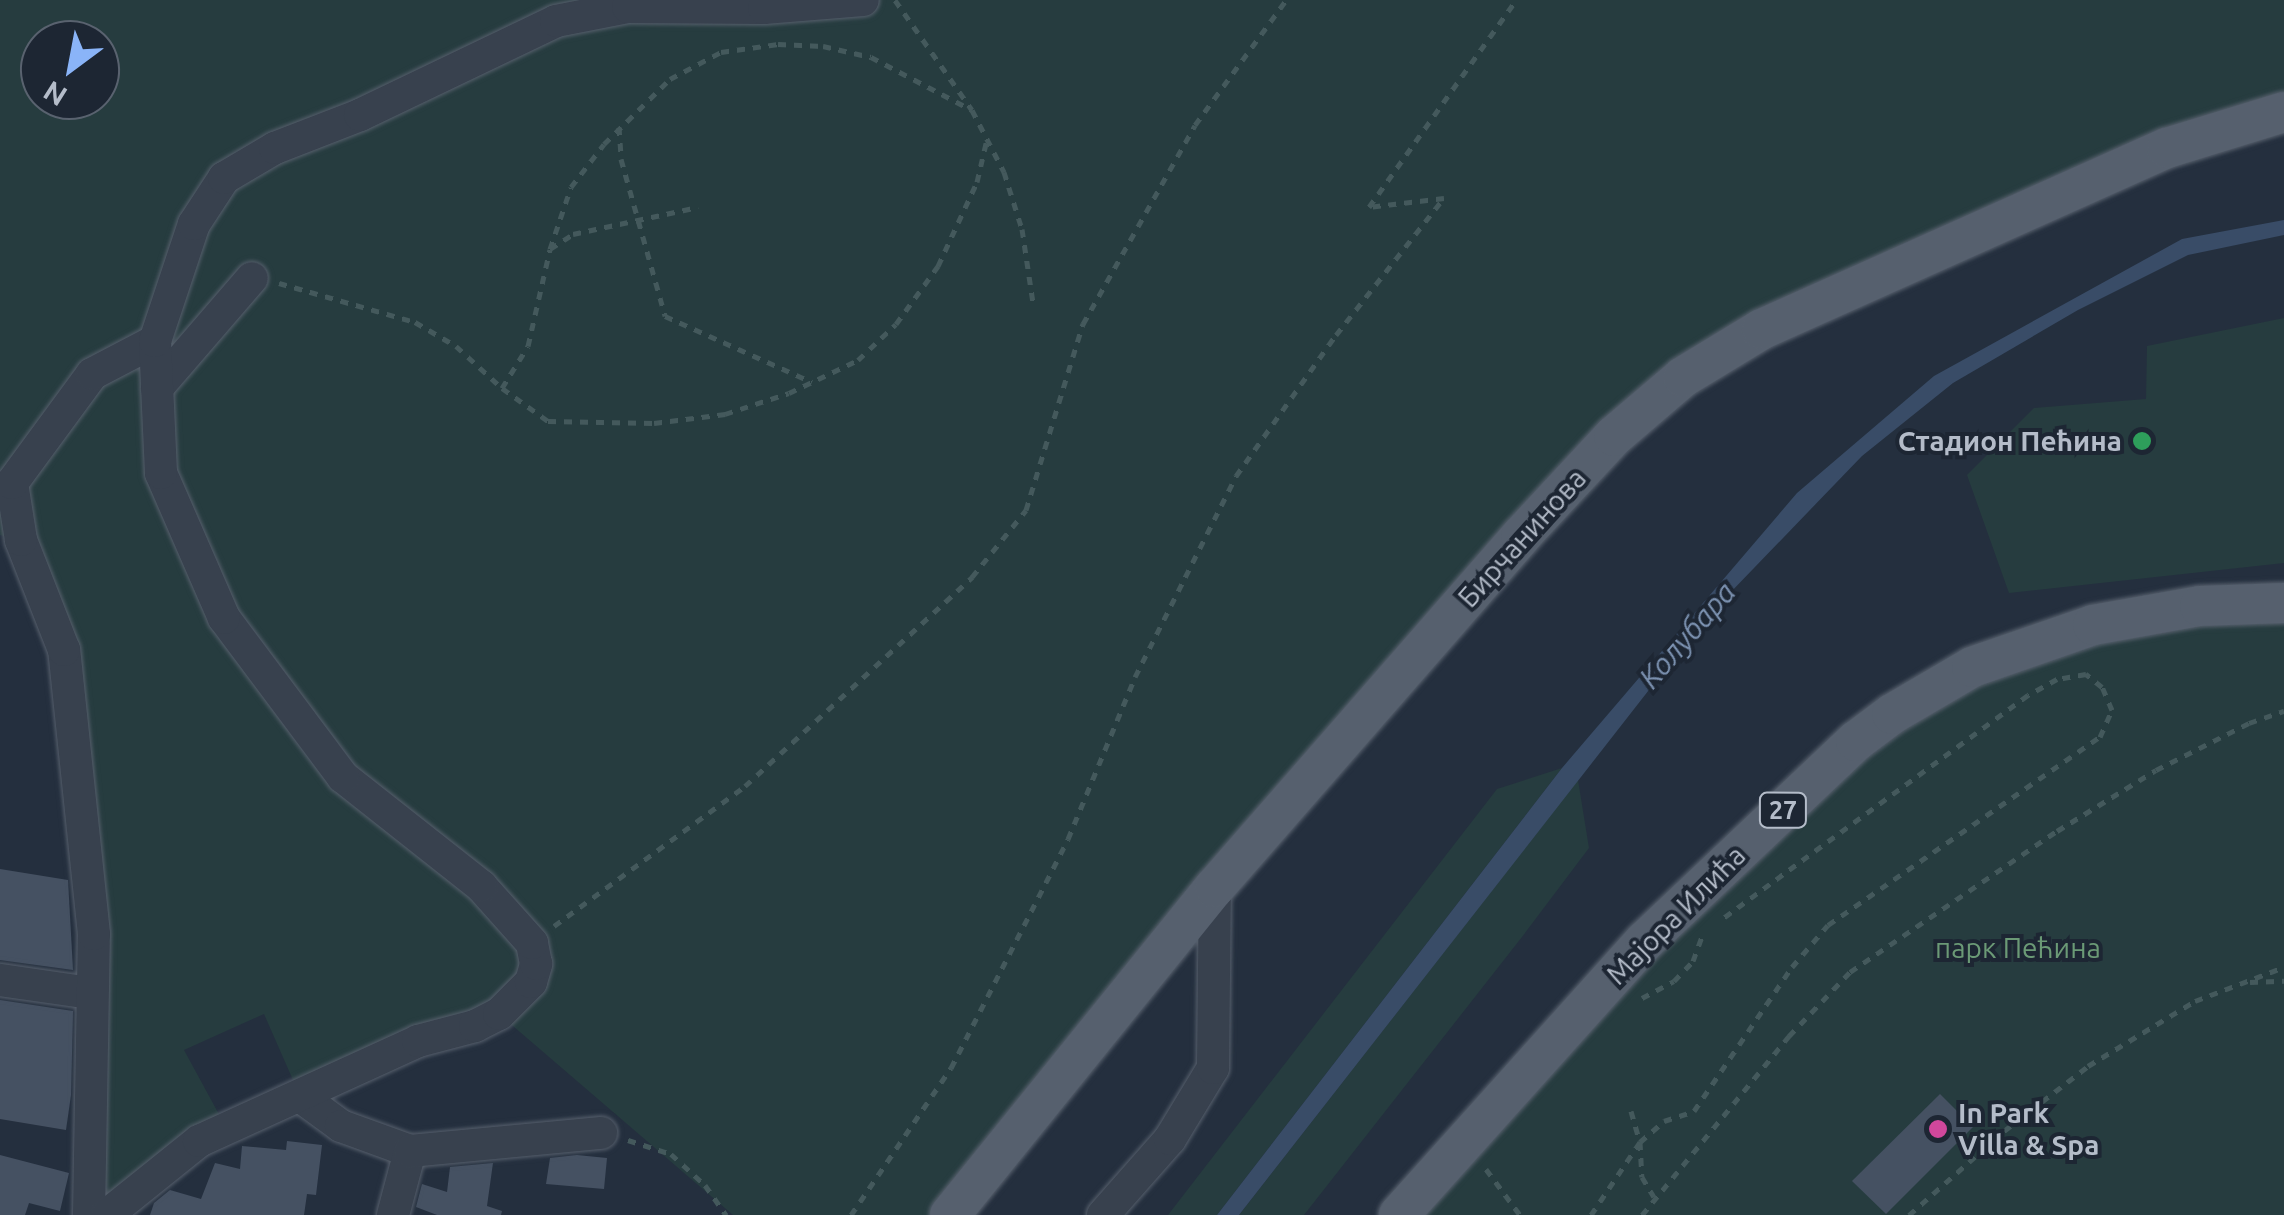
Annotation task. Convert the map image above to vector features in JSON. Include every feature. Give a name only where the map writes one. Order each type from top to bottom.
[{"type":"main road","name":"Бирчанинова","points":[[950,1215],[1215,886],[1521,536],[1614,436],[1683,377],[1762,329],[2167,148],[2284,112]]},
{"type":"main road","name":"Мајора Илића","points":[[1399,1215],[1645,940],[1856,741],[1892,714],[1972,667],[2093,625],[2200,606],[2284,602]]},
{"type":"street","points":[[107,1215],[199,1140],[418,1041],[475,1026],[499,1014],[532,982],[536,964],[532,943],[481,886],[344,777],[224,618],[162,472],[156,342],[194,224],[224,178],[275,148],[360,115],[556,21],[628,6],[764,8],[863,0]]},
{"type":"street","points":[[157,388],[252,278]]},
{"type":"street","points":[[89,1215],[94,934],[64,650],[21,540],[12,484],[92,374],[156,342]]},
{"type":"street","points":[[1103,1215],[1170,1139],[1214,1068],[1215,886]]},
{"type":"street","points":[[0,980],[90,992]]},
{"type":"street","points":[[300,1096],[341,1126],[410,1151],[601,1133]]},
{"type":"street","points":[[393,1215],[410,1151]]},
{"type":"path","points":[[895,0],[972,110],[987,139],[1022,229],[1034,303]]},
{"type":"path","points":[[532,943],[745,786],[972,577],[1026,510],[1083,324],[1195,125],[1286,0]]},
{"type":"path","points":[[852,1215],[951,1068],[1068,839],[1135,677],[1236,476],[1336,334],[1444,198],[1370,207],[1516,0]]},
{"type":"path","points":[[502,388],[528,346],[550,249],[571,188],[619,127],[670,79],[720,52],[778,44],[823,46],[871,57],[972,110]]},
{"type":"path","points":[[619,127],[621,159],[665,316],[812,382]]},
{"type":"path","points":[[311,290],[415,322],[456,346],[502,388],[548,422],[598,424],[725,414],[812,382],[858,360],[896,324],[938,266],[977,182],[987,139]]},
{"type":"path","points":[[550,249],[573,234],[698,207]]},
{"type":"path","points":[[1591,1215],[1640,1142],[1664,1121],[1694,1112],[1792,967],[1828,926],[2100,737],[2112,710],[2102,687],[2086,674],[2057,679],[2028,696],[1824,842],[1750,902],[1704,930],[1693,961],[1674,981],[1642,998],[1631,1009]]},
{"type":"path","points":[[1642,1215],[1789,1036],[1850,972],[1937,910],[2139,780],[2249,724],[2284,712]]},
{"type":"path","points":[[1909,1215],[2004,1131],[2088,1066],[2195,1000],[2284,967]]},
{"type":"path","points":[[2242,982],[2284,981]]},
{"type":"path","points":[[1631,1111],[1640,1142],[1642,1177],[1654,1196]]},
{"type":"path","points":[[601,1133],[670,1154],[706,1185],[726,1215]]},
{"type":"path","points":[[1475,1180],[1497,1156]]},
{"type":"path","points":[[1486,1168],[1520,1215]]},
{"type":"green space","points":[[0,0],[2284,0],[2284,112],[1683,377],[950,1215],[733,1215],[499,1014],[300,1096],[264,1014],[184,1050],[227,1129],[107,1215],[91,1164],[64,650],[21,541],[0,535]]},
{"type":"green space","name":"Стадион Пећина","points":[[2284,318],[2284,563],[2009,593],[1967,475],[2034,408],[2146,399],[2147,346]]},
{"type":"green space","name":"парк Пећина","points":[[2284,606],[2284,1215],[1399,1215],[1645,941],[1972,667]]},
{"type":"green space","points":[[1562,768],[1217,1215],[1168,1215],[1497,789]]},
{"type":"green space","points":[[1578,780],[1589,848],[1522,937],[1304,1215],[1239,1215]]},
{"type":"water","name":"Колубара","points":[[2284,220],[2284,235],[2188,255],[2078,310],[1953,383],[1862,456],[1702,622],[1239,1215],[1217,1215],[1562,768],[1797,493],[1934,376],[2182,239]]},
{"type":"building","points":[[0,869],[68,880],[73,970],[0,960]]},
{"type":"building","points":[[0,1000],[73,1011],[66,1130],[0,1119]]},
{"type":"building","points":[[1940,1094],[1973,1127],[1886,1214],[1852,1181]]},
{"type":"building","points":[[287,1141],[322,1145],[316,1195],[307,1194],[304,1215],[150,1215],[154,1203],[170,1190],[201,1199],[215,1163],[240,1169],[242,1146],[286,1150]]},
{"type":"building","points":[[0,1155],[69,1173],[60,1211],[29,1203],[25,1215],[0,1215]]},
{"type":"building","points":[[550,1158],[607,1158],[604,1189],[546,1184]]},
{"type":"building","points":[[493,1163],[487,1206],[502,1211],[501,1215],[437,1215],[416,1207],[422,1184],[447,1192],[450,1167]]},
{"type":"place","name":"Стадион Пећина","points":[[2142,441]]},
{"type":"place","name":"In Park Villa & Spa","points":[[1938,1129]]}]
